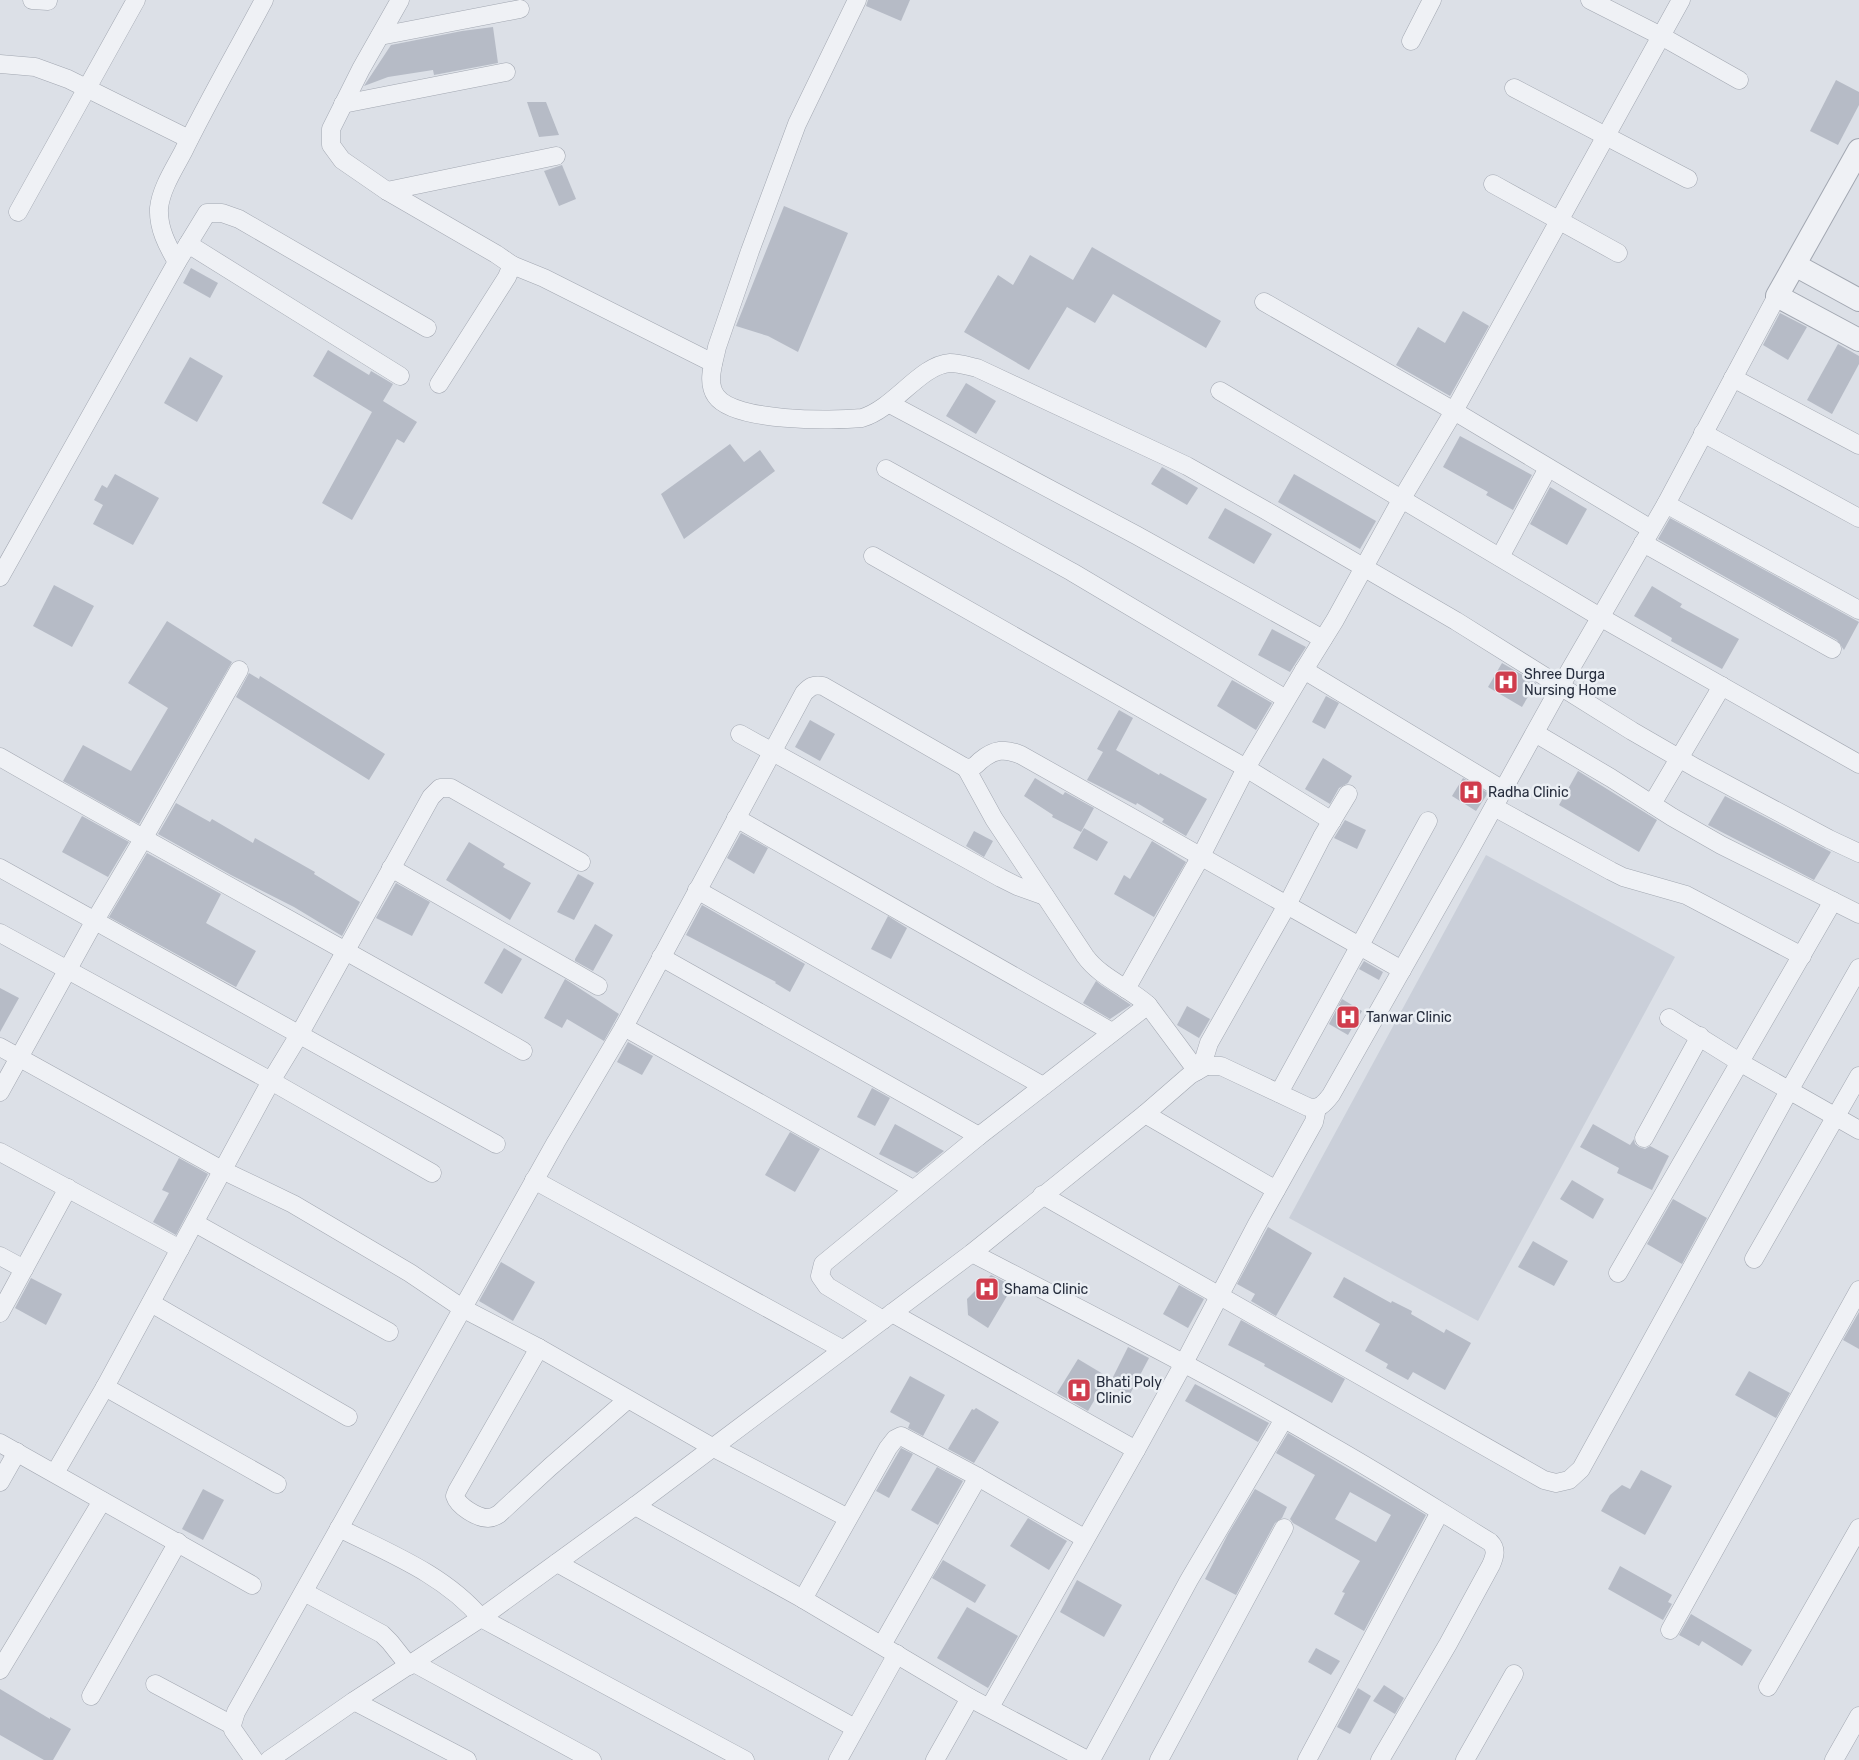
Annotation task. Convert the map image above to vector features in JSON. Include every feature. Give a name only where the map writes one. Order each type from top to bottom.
[{"type":"street","points":[[18,212],[136,0]]},
{"type":"street","points":[[177,262],[163,236],[160,224],[159,208],[161,196],[189,139],[264,0]]},
{"type":"street","points":[[400,0],[331,129],[331,145],[342,160],[387,190],[512,265],[559,285],[713,363]]},
{"type":"street","points":[[857,0],[797,124],[750,251],[713,363],[711,386],[716,397],[731,406],[782,419],[845,420],[875,414],[936,367],[949,363],[977,368],[1187,466],[1456,621],[1560,687],[1680,758],[1829,839],[1859,853]]},
{"type":"street","points":[[1412,42],[1432,0]]},
{"type":"street","points":[[1590,0],[1661,36],[1739,80]]},
{"type":"street","points":[[1126,989],[1201,856],[1246,768],[1323,640],[1454,411],[1681,0]]},
{"type":"street","points":[[380,36],[520,9]]},
{"type":"street","points":[[0,64],[35,67],[60,75],[189,139]]},
{"type":"street","points":[[343,104],[506,72]]},
{"type":"street","points":[[1514,88],[1688,179]]},
{"type":"street","points":[[269,1760],[354,1701],[412,1665],[481,1618],[635,1506],[972,1252],[1202,1068],[1221,1066],[1228,1068],[1308,1107],[1317,1108],[1322,1105],[1331,1094],[1402,970],[1560,687],[1666,504],[1777,296],[1859,150]]},
{"type":"street","points":[[387,190],[556,156]]},
{"type":"street","points":[[1493,184],[1618,253]]},
{"type":"street","points":[[0,576],[177,262],[207,213],[222,213],[239,219],[427,328]]},
{"type":"street","points":[[188,244],[400,376]]},
{"type":"street","points":[[439,384],[507,277],[512,265]]},
{"type":"street","points":[[1795,265],[1859,300]]},
{"type":"street","points":[[1777,296],[1859,340]]},
{"type":"street","points":[[1264,302],[1454,411],[1548,468],[1647,536],[1832,649]]},
{"type":"street","points":[[1733,378],[1859,445]]},
{"type":"street","points":[[1220,391],[1600,617],[1859,764]]},
{"type":"street","points":[[890,404],[1136,535],[1323,640]]},
{"type":"street","points":[[1703,433],[1859,518]]},
{"type":"street","points":[[1500,557],[1548,468]]},
{"type":"street","points":[[886,469],[1072,572],[1286,699]]},
{"type":"street","points":[[1666,504],[1859,610]]},
{"type":"street","points":[[873,556],[1246,768],[1332,821]]},
{"type":"street","points":[[0,1092],[94,922],[239,670]]},
{"type":"street","points":[[1304,670],[1503,790]]},
{"type":"street","points":[[254,1760],[236,1737],[232,1725],[236,1712],[534,1180],[624,1026],[804,693],[810,686],[822,686],[966,768],[984,803],[1092,965],[1148,1005],[1202,1068]]},
{"type":"street","points":[[1652,804],[1722,686]]},
{"type":"street","points":[[1535,733],[1672,818],[1721,845],[1859,914]]},
{"type":"street","points":[[740,734],[1001,878],[1045,896]]},
{"type":"street","points":[[966,768],[974,767],[991,753],[1000,750],[1016,752],[1402,970]]},
{"type":"street","points":[[0,757],[143,839],[347,950],[523,1051]]},
{"type":"street","points":[[55,1473],[105,1387],[271,1081],[347,950],[431,796],[440,788],[446,786],[581,862]]},
{"type":"street","points":[[1202,1068],[1209,1043],[1348,794]]},
{"type":"street","points":[[1494,807],[1623,877],[1686,895],[1802,956]]},
{"type":"street","points":[[736,818],[1112,1032]]},
{"type":"street","points":[[1279,1092],[1428,821]]},
{"type":"street","points":[[0,868],[496,1144]]},
{"type":"street","points":[[391,868],[598,986]]},
{"type":"street","points":[[697,890],[1042,1086]]},
{"type":"street","points":[[1618,1273],[1833,901]]},
{"type":"street","points":[[0,933],[271,1081],[432,1173]]},
{"type":"street","points":[[662,957],[979,1136]]},
{"type":"street","points":[[1042,1195],[1452,1426],[1544,1480],[1556,1483],[1569,1480],[1581,1469],[1859,968]]},
{"type":"street","points":[[1136,1450],[888,1316],[827,1286],[820,1276],[820,1270],[827,1259],[913,1189],[1042,1086],[1148,1005]]},
{"type":"street","points":[[1669,1018],[1741,1063],[1859,1130]]},
{"type":"street","points":[[624,1026],[913,1189]]},
{"type":"street","points":[[1644,1138],[1700,1036]]},
{"type":"street","points":[[0,1047],[222,1170],[293,1204],[410,1273],[462,1308],[538,1348],[712,1447],[848,1518]]},
{"type":"street","points":[[1754,1259],[1859,1076]]},
{"type":"street","points":[[990,1707],[1184,1363],[1314,1122],[1317,1108]]},
{"type":"street","points":[[1146,1114],[1276,1190]]},
{"type":"street","points":[[0,1152],[180,1249]]},
{"type":"street","points":[[534,1180],[842,1349]]},
{"type":"street","points":[[0,1312],[68,1188]]},
{"type":"street","points":[[195,1223],[389,1332]]},
{"type":"street","points":[[972,1252],[1184,1363],[1284,1419],[1490,1542],[1493,1546],[1494,1557],[1448,1644],[1380,1760]]},
{"type":"street","points":[[0,1256],[24,1270]]},
{"type":"street","points":[[1670,1630],[1859,1290]]},
{"type":"street","points":[[151,1303],[348,1417]]},
{"type":"street","points":[[538,1348],[457,1491],[455,1496],[460,1506],[483,1518],[489,1519],[499,1514],[627,1400]]},
{"type":"street","points":[[105,1387],[277,1484]]},
{"type":"street","points":[[1090,1760],[1189,1580],[1284,1419]]},
{"type":"street","points":[[803,1599],[888,1448],[894,1439],[901,1436],[978,1477],[1084,1538]]},
{"type":"street","points":[[0,1443],[252,1585]]},
{"type":"street","points":[[0,1482],[17,1452]]},
{"type":"street","points":[[882,1646],[978,1477]]},
{"type":"street","points":[[0,1670],[102,1500]]},
{"type":"street","points":[[635,1506],[803,1599],[970,1698],[1086,1760]]},
{"type":"street","points":[[1307,1760],[1440,1512]]},
{"type":"street","points":[[339,1528],[429,1573],[471,1607],[481,1618],[745,1760]]},
{"type":"street","points":[[1158,1760],[1284,1528]]},
{"type":"street","points":[[1768,1688],[1859,1528]]},
{"type":"street","points":[[91,1696],[178,1542]]},
{"type":"street","points":[[557,1563],[855,1728]]},
{"type":"street","points":[[304,1592],[382,1634],[412,1665],[592,1760]]},
{"type":"street","points":[[838,1760],[898,1654]]},
{"type":"street","points":[[1465,1760],[1514,1674]]},
{"type":"street","points":[[155,1684],[232,1725]]},
{"type":"street","points":[[935,1760],[970,1698]]},
{"type":"street","points":[[354,1701],[468,1760]]},
{"type":"street","points":[[1834,1760],[1859,1716]]},
{"type":"shaded area","points":[[1486,855],[1675,957],[1478,1321],[1289,1218]]},
{"type":"building","points":[[868,0],[910,0],[901,21],[866,6]]},
{"type":"building","points":[[493,27],[498,63],[434,75],[433,70],[388,77],[364,86],[391,45]]},
{"type":"building","points":[[1836,80],[1859,92],[1859,105],[1838,145],[1810,131]]},
{"type":"building","points":[[527,102],[546,102],[559,135],[539,137]]},
{"type":"building","points":[[562,165],[576,199],[559,206],[544,171]]},
{"type":"building","points":[[784,206],[848,233],[798,352],[768,336],[736,326]]},
{"type":"building","points":[[1092,247],[1221,321],[1206,348],[1113,294],[1095,323],[1067,307],[1029,370],[964,332],[998,275],[1013,285],[1030,255],[1073,280]]},
{"type":"building","points":[[191,268],[218,283],[210,298],[183,283]]},
{"type":"building","points":[[1463,311],[1489,326],[1450,396],[1396,365],[1418,327],[1445,343]]},
{"type":"building","points":[[1780,313],[1807,327],[1788,360],[1763,345]]},
{"type":"building","points":[[1838,344],[1859,356],[1859,364],[1832,414],[1807,400]]},
{"type":"building","points":[[328,350],[369,375],[371,371],[393,384],[383,401],[417,422],[404,443],[397,439],[352,520],[322,503],[372,412],[313,376]]},
{"type":"building","points":[[190,357],[223,376],[197,422],[164,403]]},
{"type":"building","points":[[966,383],[996,401],[976,434],[946,416]]},
{"type":"building","points":[[1460,436],[1532,475],[1513,510],[1486,495],[1488,492],[1443,467]]},
{"type":"building","points":[[730,444],[744,462],[760,450],[775,471],[684,539],[661,494]]},
{"type":"building","points":[[1162,467],[1198,488],[1187,505],[1151,484]]},
{"type":"building","points":[[115,474],[159,498],[133,545],[93,524],[103,505],[94,500],[102,485],[107,488]]},
{"type":"building","points":[[1294,474],[1376,521],[1360,549],[1278,502]]},
{"type":"building","points":[[1550,487],[1587,509],[1567,545],[1530,524]]},
{"type":"building","points":[[1225,508],[1272,534],[1254,564],[1208,538]]},
{"type":"building","points":[[1670,518],[1859,622],[1844,650],[1837,640],[1658,539]]},
{"type":"building","points":[[54,585],[94,606],[72,647],[33,626]]},
{"type":"building","points":[[1652,586],[1682,604],[1680,607],[1739,639],[1722,669],[1671,641],[1672,638],[1634,616]]},
{"type":"building","points":[[167,621],[232,662],[139,824],[63,781],[83,745],[131,771],[168,708],[128,683]]},
{"type":"building","points":[[1272,629],[1306,647],[1290,672],[1258,655]]},
{"type":"building","points":[[1502,663],[1536,683],[1522,707],[1488,687]]},
{"type":"building","points":[[249,673],[259,679],[260,676],[385,754],[369,780],[236,697]]},
{"type":"building","points":[[1232,680],[1272,703],[1256,730],[1217,706]]},
{"type":"building","points":[[1326,696],[1339,703],[1325,729],[1312,722]]},
{"type":"building","points":[[1119,710],[1133,718],[1116,750],[1159,775],[1160,773],[1207,799],[1186,836],[1162,822],[1164,819],[1137,803],[1136,805],[1087,780],[1103,752],[1097,749]]},
{"type":"building","points":[[810,720],[835,734],[820,761],[795,747]]},
{"type":"building","points":[[1323,758],[1352,776],[1348,783],[1339,788],[1330,804],[1305,789]]},
{"type":"building","points":[[1578,771],[1657,820],[1639,852],[1559,805]]},
{"type":"building","points":[[1035,778],[1063,795],[1065,792],[1094,808],[1081,832],[1052,817],[1053,815],[1024,796]]},
{"type":"building","points":[[1463,778],[1488,793],[1476,811],[1452,796]]},
{"type":"building","points":[[1725,796],[1831,852],[1814,880],[1708,825]]},
{"type":"building","points":[[176,803],[210,822],[212,819],[253,843],[255,838],[315,872],[314,874],[360,902],[342,936],[294,907],[231,875],[158,834]]},
{"type":"building","points":[[82,816],[129,842],[108,877],[62,852]]},
{"type":"building","points":[[1345,820],[1366,830],[1357,849],[1334,838]]},
{"type":"building","points":[[1084,828],[1108,842],[1097,861],[1073,848]]},
{"type":"building","points":[[974,831],[993,841],[984,857],[966,846]]},
{"type":"building","points":[[741,833],[768,848],[754,874],[727,858]]},
{"type":"building","points":[[1152,841],[1186,862],[1154,917],[1114,894],[1124,875],[1130,879]]},
{"type":"building","points":[[469,842],[505,864],[503,867],[531,883],[510,920],[446,880]]},
{"type":"building","points":[[147,853],[221,894],[206,923],[256,951],[236,987],[109,917]]},
{"type":"building","points":[[578,874],[594,883],[574,920],[557,912]]},
{"type":"building","points":[[396,883],[430,902],[412,936],[376,918]]},
{"type":"building","points":[[702,905],[805,964],[790,992],[776,982],[686,935]]},
{"type":"building","points":[[888,916],[907,928],[891,959],[871,949]]},
{"type":"building","points":[[595,924],[613,935],[593,971],[575,961],[575,959]]},
{"type":"building","points":[[504,948],[522,959],[502,994],[484,983]]},
{"type":"building","points":[[1364,961],[1383,972],[1379,980],[1359,969]]},
{"type":"building","points":[[565,979],[619,1014],[604,1041],[567,1019],[562,1028],[544,1018]]},
{"type":"building","points":[[1096,981],[1131,1005],[1110,1019],[1083,1003]]},
{"type":"building","points":[[0,988],[19,998],[0,1032]]},
{"type":"building","points":[[1342,999],[1362,1011],[1348,1035],[1329,1024]]},
{"type":"building","points":[[1187,1006],[1210,1019],[1199,1038],[1177,1025]]},
{"type":"building","points":[[628,1042],[653,1056],[642,1075],[617,1062]]},
{"type":"building","points":[[872,1088],[890,1098],[875,1126],[857,1117]]},
{"type":"building","points":[[895,1124],[944,1151],[917,1173],[879,1154]]},
{"type":"building","points":[[1593,1124],[1630,1145],[1634,1139],[1635,1144],[1639,1147],[1645,1149],[1650,1146],[1669,1156],[1652,1190],[1617,1173],[1619,1168],[1580,1147]]},
{"type":"building","points":[[790,1132],[820,1149],[795,1192],[765,1175]]},
{"type":"building","points":[[179,1158],[208,1174],[176,1235],[153,1222],[169,1193],[162,1190]]},
{"type":"building","points":[[1572,1180],[1604,1199],[1593,1219],[1560,1199]]},
{"type":"building","points":[[1673,1199],[1707,1218],[1682,1264],[1647,1244]]},
{"type":"building","points":[[1268,1227],[1312,1253],[1276,1316],[1251,1301],[1255,1294],[1237,1284]]},
{"type":"building","points":[[1533,1241],[1568,1261],[1554,1286],[1518,1267]]},
{"type":"building","points":[[501,1262],[535,1282],[513,1321],[479,1301]]},
{"type":"building","points":[[991,1275],[1013,1286],[988,1328],[968,1315],[967,1299]]},
{"type":"building","points":[[1344,1277],[1391,1303],[1392,1301],[1412,1311],[1411,1314],[1444,1333],[1446,1329],[1471,1343],[1445,1390],[1413,1372],[1408,1380],[1386,1368],[1388,1364],[1365,1351],[1380,1324],[1333,1297]]},
{"type":"building","points":[[31,1278],[62,1294],[46,1325],[15,1308]]},
{"type":"building","points":[[1179,1285],[1204,1299],[1188,1328],[1163,1314]]},
{"type":"building","points":[[1859,1312],[1859,1349],[1843,1340]]},
{"type":"building","points":[[1241,1320],[1345,1379],[1332,1403],[1228,1345]]},
{"type":"building","points":[[1128,1347],[1149,1358],[1129,1396],[1109,1385]]},
{"type":"building","points":[[1078,1359],[1108,1377],[1088,1411],[1057,1393]]},
{"type":"building","points":[[1749,1371],[1790,1393],[1776,1418],[1735,1395]]},
{"type":"building","points":[[910,1376],[945,1395],[923,1436],[908,1428],[910,1423],[890,1412]]},
{"type":"building","points":[[1195,1384],[1269,1423],[1258,1442],[1185,1401]]},
{"type":"building","points":[[976,1408],[999,1422],[974,1463],[948,1449],[972,1409]]},
{"type":"building","points":[[1288,1433],[1426,1515],[1364,1631],[1334,1614],[1345,1593],[1342,1592],[1360,1561],[1293,1523],[1290,1519],[1315,1475],[1276,1453]],"holes":[[[1350,1492],[1391,1515],[1376,1542],[1335,1519]]]},
{"type":"building","points":[[901,1448],[913,1454],[889,1498],[876,1491]]},
{"type":"building","points":[[937,1467],[963,1481],[938,1525],[911,1510]]},
{"type":"building","points":[[1641,1470],[1672,1486],[1645,1535],[1601,1511],[1610,1495],[1622,1485],[1630,1489]]},
{"type":"building","points":[[203,1489],[224,1500],[203,1540],[182,1529]]},
{"type":"building","points":[[1255,1489],[1287,1507],[1282,1518],[1275,1523],[1236,1595],[1205,1579],[1228,1534]]},
{"type":"building","points":[[1028,1518],[1067,1541],[1049,1570],[1010,1546]]},
{"type":"building","points":[[943,1560],[986,1585],[975,1603],[932,1578]]},
{"type":"building","points":[[1620,1566],[1672,1595],[1668,1602],[1672,1604],[1663,1620],[1608,1589]]},
{"type":"building","points":[[1077,1580],[1122,1605],[1104,1637],[1060,1612]]},
{"type":"building","points":[[967,1607],[1018,1636],[988,1688],[937,1658]]},
{"type":"building","points":[[1691,1614],[1752,1650],[1742,1666],[1702,1641],[1699,1646],[1679,1635]]},
{"type":"building","points":[[1316,1648],[1340,1661],[1331,1675],[1308,1662]]},
{"type":"building","points":[[1384,1685],[1404,1698],[1395,1714],[1373,1701]]},
{"type":"building","points":[[1358,1688],[1371,1696],[1350,1734],[1337,1727]]},
{"type":"building","points":[[0,1689],[50,1719],[50,1717],[71,1729],[53,1760],[44,1760],[0,1735]]},
{"type":"place","name":"Shree Durga Nursing Home","points":[[1506,682]]},
{"type":"place","name":"Radha Clinic","points":[[1471,792]]},
{"type":"place","name":"Tanwar Clinic","points":[[1348,1017]]},
{"type":"place","name":"Shama Clinic","points":[[987,1289]]},
{"type":"place","name":"Bhati Poly Clinic","points":[[1079,1390]]}]
